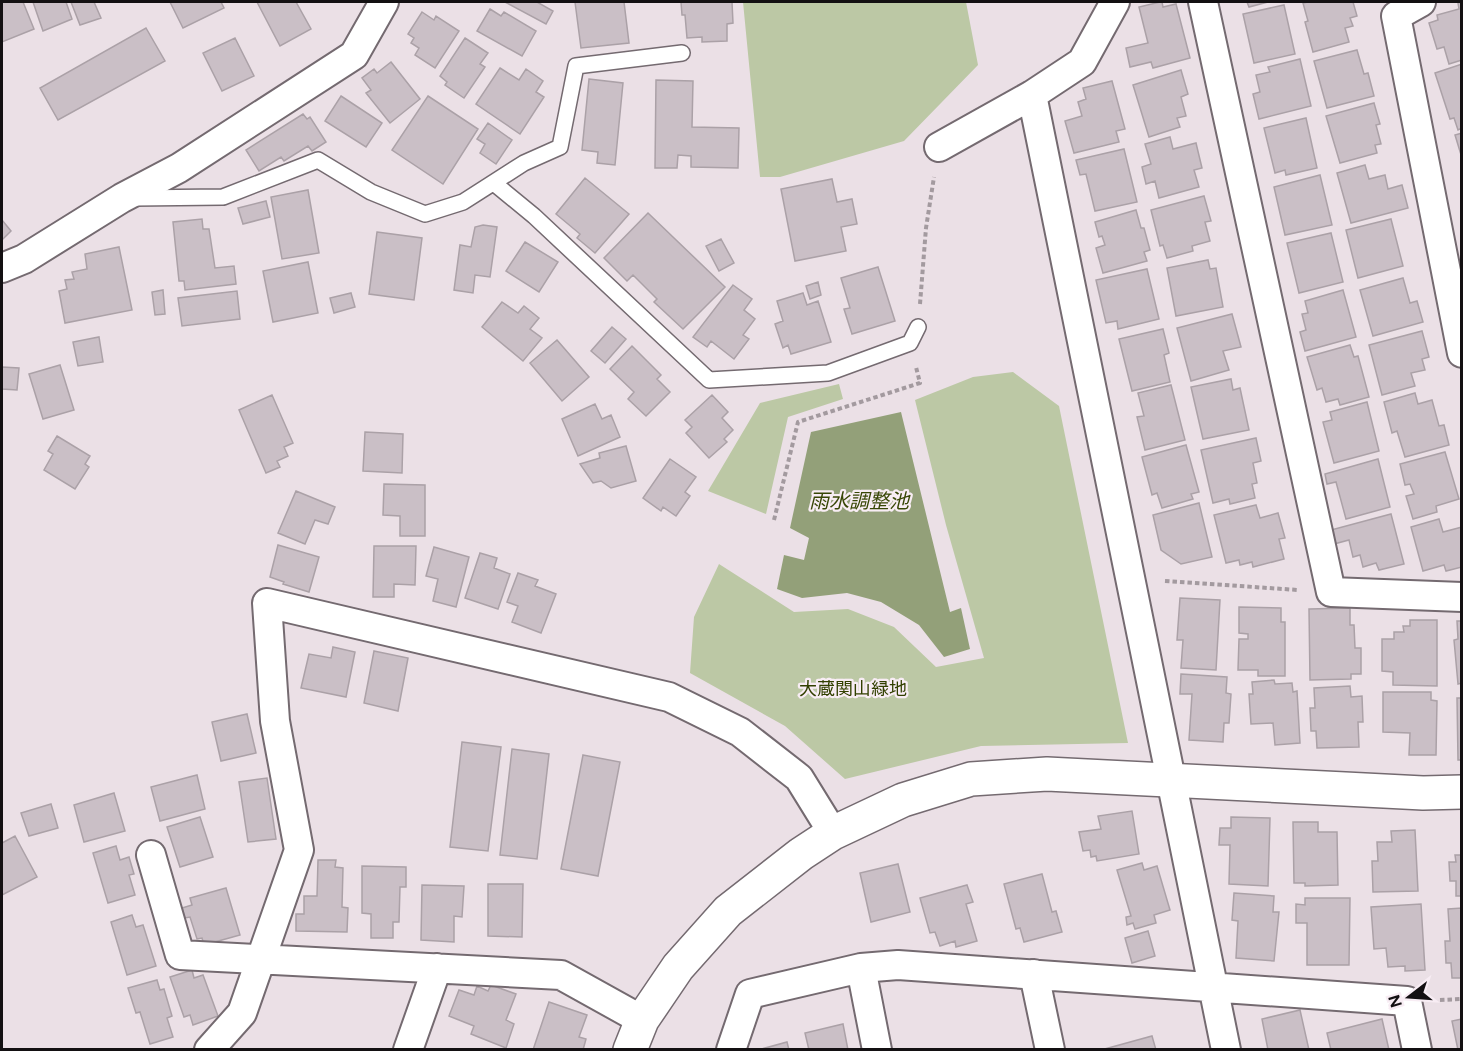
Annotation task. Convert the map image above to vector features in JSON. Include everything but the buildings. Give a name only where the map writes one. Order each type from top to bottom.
[{"type":"street","points":[[2,268],[24,259],[122,198],[179,168],[354,55],[384,2]]},
{"type":"street","points":[[939,147],[1032,95],[1082,62],[1116,2]]},
{"type":"street","points":[[1203,2],[1331,592],[1461,597]]},
{"type":"street","points":[[1421,2],[1396,16],[1461,352]]},
{"type":"street","points":[[1032,95],[1226,1050]]},
{"type":"street","points":[[209,1050],[242,1013],[299,850],[275,721],[267,603],[669,697],[740,732],[800,778],[833,833]]},
{"type":"street","points":[[152,855],[180,955],[561,975],[636,1035],[678,967],[728,911],[801,854],[833,833],[903,800],[971,778],[1047,774],[1378,791],[1461,792]]},
{"type":"street","points":[[731,1050],[750,994],[861,968],[898,964],[1407,1001],[1417,1050]]},
{"type":"street","points":[[408,1050],[437,968]]},
{"type":"street","points":[[861,968],[877,1050]]},
{"type":"street","points":[[1035,974],[1050,1050]]},
{"type":"lane","points":[[122,198],[224,197],[318,160],[371,192],[425,214],[464,202],[495,184],[524,163],[560,147],[576,66],[682,53]]},
{"type":"lane","points":[[495,184],[543,223],[709,380],[828,373],[910,343],[918,327]]},
{"type":"path","points":[[918,327],[926,228],[939,147]]},
{"type":"path","points":[[774,520],[798,422],[920,383],[910,343]]},
{"type":"path","points":[[1131,579],[1331,592]]},
{"type":"green space","points":[[743,2],[966,2],[978,65],[904,141],[780,177],[760,177]]},
{"type":"green space","name":"大蔵関山緑地","points":[[1013,372],[1059,406],[1128,743],[981,746],[845,779],[785,726],[690,673],[694,617],[719,564],[794,612],[848,609],[894,627],[936,667],[984,658],[946,525],[915,400],[973,377]]},
{"type":"green space","points":[[839,384],[843,399],[788,417],[766,514],[708,491],[760,403]]},
{"type":"water","name":"雨水調整池","points":[[901,412],[950,612],[961,608],[970,649],[944,657],[919,625],[881,602],[847,593],[802,598],[777,589],[784,555],[804,560],[809,538],[790,528],[811,432]]}]
